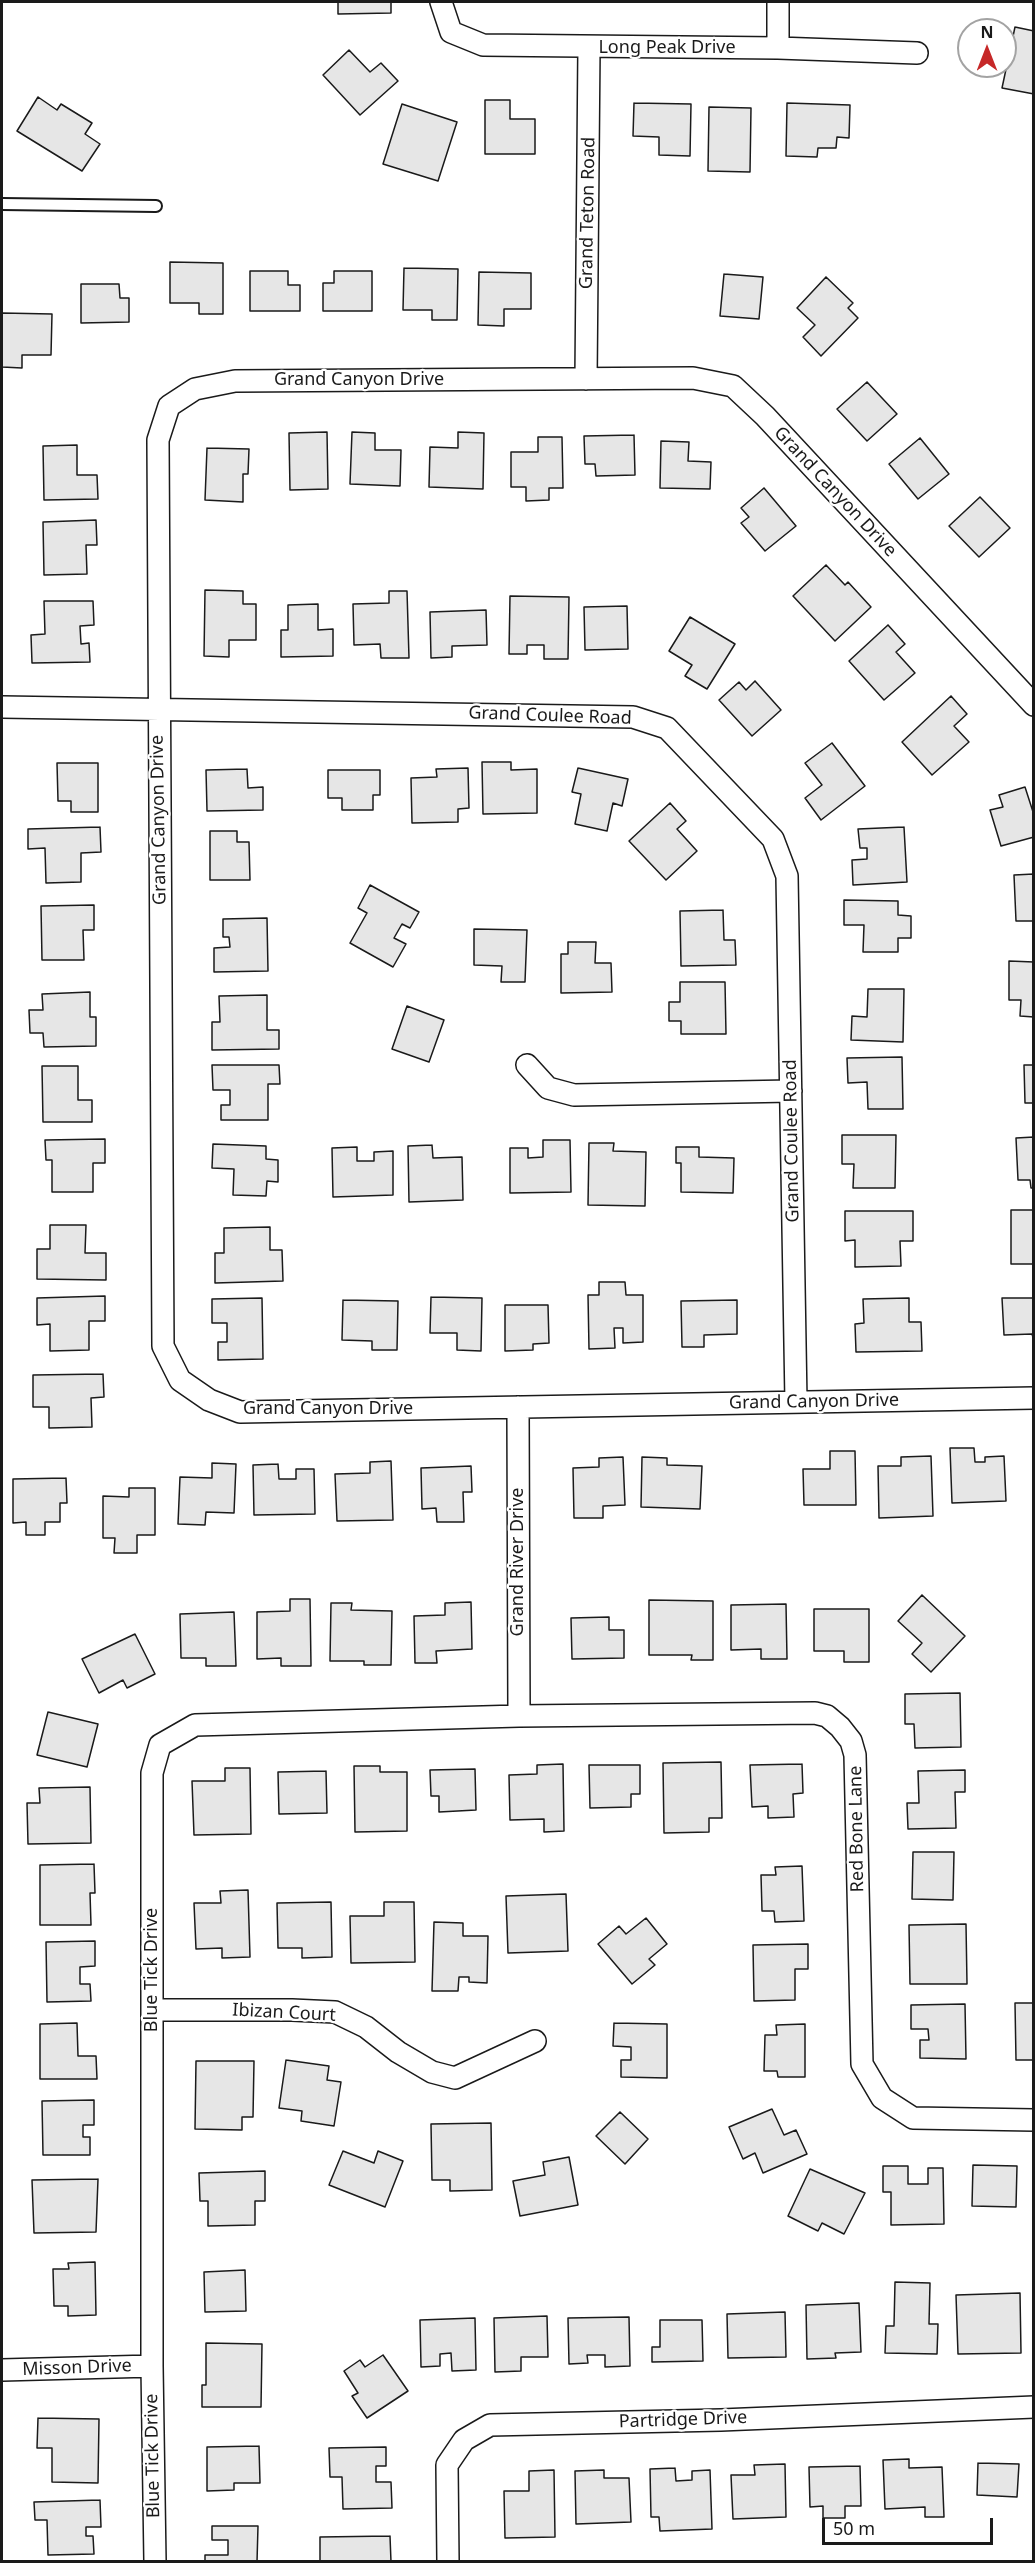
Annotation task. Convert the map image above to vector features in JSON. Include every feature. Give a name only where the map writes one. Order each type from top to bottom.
[{"type":"street","name":"Long Peak Drive","points":[[441,2],[452,32],[483,45],[778,48],[917,53]]},
{"type":"street","points":[[778,2],[778,48]]},
{"type":"street","name":"Grand Teton Road","points":[[586,379],[589,47]]},
{"type":"street","name":"Grand Canyon Drive","points":[[1034,705],[765,416],[733,386],[693,378],[235,381],[195,389],[169,406],[158,440],[163,1346],[180,1380],[209,1400],[240,1412],[1034,1398]]},
{"type":"street","name":"Grand Coulee Road","points":[[2,707],[633,717],[667,728],[773,839],[787,876],[796,1402]]},
{"type":"street","points":[[527,1065],[548,1088],[574,1095],[791,1091]]},
{"type":"street","name":"Grand River Drive","points":[[518,1407],[519,1716]]},
{"type":"street","name":"Red Bone Lane","points":[[519,1716],[815,1713],[827,1716],[840,1726],[851,1741],[855,1755],[862,2064],[882,2098],[913,2118],[1034,2121]]},
{"type":"street","name":"Blue Tick Drive","points":[[154,2562],[152,1773],[160,1745],[195,1725],[519,1716]]},
{"type":"street","name":"Ibizan Court","points":[[152,2010],[335,2012],[366,2027],[398,2052],[432,2072],[455,2078],[535,2041]]},
{"type":"street","name":"Misson Drive","points":[[2,2370],[152,2366]]},
{"type":"street","name":"Partridge Drive","points":[[448,2562],[447,2465],[464,2440],[489,2426],[1034,2408]]},
{"type":"lane","points":[[2,204],[156,206]]},
{"type":"building","points":[[338,2],[391,2],[391,13],[338,14]]},
{"type":"building","points":[[1017,27],[1034,31],[1034,94],[1002,88],[1004,78],[1017,78]]},
{"type":"building","points":[[349,50],[370,72],[381,63],[398,81],[360,115],[323,75]]},
{"type":"building","points":[[38,97],[57,110],[61,104],[92,123],[85,134],[100,144],[82,171],[17,131]]},
{"type":"building","points":[[485,100],[510,100],[510,119],[535,119],[535,154],[485,154]]},
{"type":"building","points":[[634,103],[691,104],[690,156],[659,155],[659,137],[633,136]]},
{"type":"building","points":[[787,103],[850,105],[849,138],[837,137],[836,148],[818,148],[817,157],[786,156]]},
{"type":"building","points":[[402,104],[457,122],[438,181],[383,164]]},
{"type":"building","points":[[709,107],[751,108],[750,172],[708,171]]},
{"type":"building","points":[[170,262],[223,263],[223,314],[199,314],[199,303],[170,303]]},
{"type":"building","points":[[404,268],[458,269],[457,320],[432,320],[432,310],[403,310]]},
{"type":"building","points":[[250,271],[288,271],[288,285],[300,285],[300,311],[250,311]]},
{"type":"building","points":[[334,271],[372,271],[372,311],[323,311],[323,283],[334,283]]},
{"type":"building","points":[[479,272],[531,273],[531,309],[504,309],[504,326],[478,325]]},
{"type":"building","points":[[724,274],[763,277],[759,319],[720,316]]},
{"type":"building","points":[[826,277],[853,303],[848,308],[858,318],[821,356],[803,337],[815,325],[797,308]]},
{"type":"building","points":[[81,284],[119,284],[120,298],[129,298],[129,322],[81,323]]},
{"type":"building","points":[[2,313],[52,314],[51,355],[22,355],[22,368],[2,367]]},
{"type":"building","points":[[867,382],[897,414],[867,441],[837,409]]},
{"type":"building","points":[[327,432],[328,489],[290,490],[289,433]]},
{"type":"building","points":[[352,432],[375,433],[375,450],[401,450],[400,486],[350,484]]},
{"type":"building","points":[[458,432],[484,433],[483,489],[429,487],[430,447],[458,448]]},
{"type":"building","points":[[634,435],[635,475],[596,476],[595,464],[585,464],[584,436]]},
{"type":"building","points":[[538,437],[562,437],[563,488],[549,488],[549,500],[526,501],[526,487],[511,487],[511,452],[538,452]]},
{"type":"building","points":[[920,438],[949,474],[918,499],[889,464]]},
{"type":"building","points":[[661,441],[689,442],[688,461],[711,462],[710,489],[660,488]]},
{"type":"building","points":[[77,445],[77,475],[97,475],[98,499],[44,500],[43,446]]},
{"type":"building","points":[[207,448],[249,449],[248,474],[243,474],[243,502],[205,500]]},
{"type":"building","points":[[764,488],[796,526],[765,551],[741,523],[749,517],[741,508]]},
{"type":"building","points":[[980,497],[1010,528],[979,557],[949,526]]},
{"type":"building","points":[[96,520],[97,545],[86,545],[87,574],[44,575],[43,522]]},
{"type":"building","points":[[826,565],[845,585],[848,582],[871,607],[835,641],[793,596]]},
{"type":"building","points":[[205,590],[243,591],[243,604],[256,604],[256,640],[229,640],[229,657],[204,656]]},
{"type":"building","points":[[389,591],[407,591],[409,658],[381,658],[380,644],[354,645],[353,604],[389,603]]},
{"type":"building","points":[[510,596],[569,597],[568,659],[544,659],[544,645],[527,645],[527,654],[509,654]]},
{"type":"building","points":[[44,601],[93,601],[94,625],[80,626],[81,644],[89,643],[90,662],[32,663],[31,635],[45,634]]},
{"type":"building","points":[[318,604],[318,630],[333,629],[333,656],[281,657],[281,630],[288,630],[288,605]]},
{"type":"building","points":[[627,606],[628,649],[585,650],[584,607]]},
{"type":"building","points":[[486,610],[487,645],[452,646],[452,657],[431,658],[430,612]]},
{"type":"building","points":[[690,617],[735,644],[707,689],[685,676],[692,665],[669,651]]},
{"type":"building","points":[[888,625],[905,644],[896,652],[915,673],[884,700],[849,661]]},
{"type":"building","points":[[755,681],[781,710],[752,736],[719,700],[739,682],[746,690]]},
{"type":"building","points":[[951,696],[967,714],[954,726],[969,742],[932,775],[902,742]]},
{"type":"building","points":[[832,743],[865,786],[821,820],[805,798],[822,785],[805,763]]},
{"type":"building","points":[[482,762],[511,762],[511,770],[537,769],[537,813],[483,814]]},
{"type":"building","points":[[57,763],[98,763],[98,812],[71,812],[71,801],[58,801]]},
{"type":"building","points":[[468,768],[469,808],[458,809],[458,822],[412,823],[411,778],[437,777],[436,769]]},
{"type":"building","points":[[578,768],[628,779],[622,806],[613,803],[607,831],[575,824],[581,794],[572,792]]},
{"type":"building","points":[[247,769],[248,788],[263,787],[263,810],[207,811],[206,770]]},
{"type":"building","points":[[328,770],[380,770],[380,795],[373,795],[373,810],[342,810],[342,798],[328,798]]},
{"type":"building","points":[[1025,787],[1034,815],[1034,837],[1001,846],[990,810],[1003,807],[999,795]]},
{"type":"building","points":[[670,803],[686,821],[677,829],[697,851],[666,880],[629,841]]},
{"type":"building","points":[[100,827],[101,852],[81,853],[81,882],[46,883],[45,848],[28,849],[28,829]]},
{"type":"building","points":[[904,827],[907,882],[853,885],[852,860],[867,859],[867,848],[860,848],[858,829]]},
{"type":"building","points":[[210,831],[237,831],[237,842],[249,842],[250,880],[210,880]]},
{"type":"building","points":[[1034,874],[1034,921],[1016,921],[1014,875]]},
{"type":"building","points":[[370,885],[419,912],[410,928],[402,924],[394,938],[406,944],[393,967],[350,943],[367,913],[358,908]]},
{"type":"building","points":[[844,900],[898,901],[898,915],[911,916],[911,938],[898,938],[898,952],[863,952],[864,925],[844,925]]},
{"type":"building","points":[[94,905],[94,930],[83,930],[84,960],[42,960],[41,906]]},
{"type":"building","points":[[723,910],[724,940],[735,940],[736,965],[681,966],[680,911]]},
{"type":"building","points":[[267,918],[268,971],[214,972],[214,948],[230,947],[229,937],[223,937],[223,919]]},
{"type":"building","points":[[474,929],[527,930],[525,982],[501,982],[502,966],[474,965]]},
{"type":"building","points":[[568,942],[596,942],[595,963],[611,963],[612,992],[561,993],[561,954],[568,954]]},
{"type":"building","points":[[1009,961],[1034,962],[1034,1017],[1020,1016],[1021,1000],[1009,1000]]},
{"type":"building","points":[[680,982],[725,982],[726,1034],[681,1034],[681,1021],[669,1021],[669,1002],[680,1002]]},
{"type":"building","points":[[868,989],[904,989],[903,1042],[851,1040],[852,1016],[867,1017]]},
{"type":"building","points":[[90,992],[90,1017],[96,1017],[96,1046],[44,1047],[43,1033],[30,1033],[29,1010],[43,1010],[42,994]]},
{"type":"building","points":[[267,995],[267,1030],[279,1030],[279,1049],[212,1050],[212,1022],[220,1022],[219,996]]},
{"type":"building","points":[[407,1006],[444,1020],[429,1062],[392,1049]]},
{"type":"building","points":[[902,1057],[903,1109],[868,1109],[867,1082],[848,1083],[847,1058]]},
{"type":"building","points":[[212,1065],[279,1065],[280,1084],[268,1084],[268,1120],[221,1120],[221,1105],[230,1105],[230,1090],[213,1090]]},
{"type":"building","points":[[1024,1065],[1034,1065],[1034,1103],[1025,1103]]},
{"type":"building","points":[[42,1066],[78,1066],[78,1100],[92,1100],[92,1122],[43,1122]]},
{"type":"building","points":[[842,1135],[896,1135],[895,1188],[853,1188],[854,1164],[842,1164]]},
{"type":"building","points":[[1034,1137],[1034,1188],[1031,1188],[1030,1180],[1018,1180],[1016,1138]]},
{"type":"building","points":[[105,1139],[105,1163],[93,1163],[93,1192],[52,1192],[52,1160],[46,1160],[45,1140]]},
{"type":"building","points":[[543,1140],[570,1140],[571,1192],[510,1193],[510,1148],[528,1148],[528,1158],[543,1157]]},
{"type":"building","points":[[589,1143],[614,1143],[613,1151],[646,1152],[645,1206],[588,1205]]},
{"type":"building","points":[[213,1144],[266,1146],[266,1159],[278,1160],[278,1182],[267,1181],[266,1196],[233,1195],[234,1169],[212,1168]]},
{"type":"building","points":[[432,1145],[433,1158],[462,1157],[463,1200],[409,1202],[408,1146]]},
{"type":"building","points":[[357,1147],[357,1161],[374,1161],[374,1152],[393,1151],[393,1195],[333,1197],[332,1148]]},
{"type":"building","points":[[676,1147],[699,1147],[699,1157],[734,1158],[733,1193],[681,1192],[681,1163],[676,1163]]},
{"type":"building","points":[[1011,1210],[1034,1210],[1034,1264],[1011,1264]]},
{"type":"building","points":[[845,1211],[913,1211],[913,1241],[900,1241],[901,1266],[855,1267],[855,1240],[845,1241]]},
{"type":"building","points":[[50,1225],[86,1225],[85,1253],[106,1253],[106,1280],[37,1279],[37,1249],[50,1249]]},
{"type":"building","points":[[270,1227],[270,1250],[282,1250],[283,1281],[215,1283],[215,1253],[224,1253],[224,1228]]},
{"type":"building","points":[[599,1282],[625,1282],[626,1295],[643,1295],[643,1342],[623,1343],[623,1328],[614,1328],[615,1348],[589,1349],[588,1295],[599,1295]]},
{"type":"building","points":[[1033,1288],[1034,1341],[1032,1334],[1004,1335],[1002,1298],[1033,1298]]},
{"type":"building","points":[[105,1296],[105,1321],[89,1321],[89,1350],[50,1351],[50,1324],[37,1325],[37,1298]]},
{"type":"building","points":[[431,1297],[482,1298],[481,1351],[457,1350],[457,1333],[430,1333]]},
{"type":"building","points":[[262,1298],[263,1359],[218,1360],[218,1342],[227,1342],[227,1323],[212,1323],[212,1299]]},
{"type":"building","points":[[909,1298],[909,1322],[921,1322],[922,1351],[856,1352],[855,1324],[864,1323],[863,1299]]},
{"type":"building","points":[[343,1300],[398,1301],[397,1350],[372,1350],[372,1341],[342,1340]]},
{"type":"building","points":[[737,1300],[737,1334],[704,1335],[704,1347],[682,1347],[681,1301]]},
{"type":"building","points":[[505,1305],[548,1305],[549,1343],[533,1344],[533,1350],[505,1351]]},
{"type":"building","points":[[103,1374],[104,1397],[91,1398],[92,1427],[49,1428],[49,1407],[33,1407],[33,1375]]},
{"type":"building","points":[[950,1448],[974,1448],[975,1462],[985,1462],[985,1457],[1004,1456],[1006,1501],[952,1503]]},
{"type":"building","points":[[830,1451],[855,1451],[856,1505],[804,1505],[803,1469],[830,1469]]},
{"type":"building","points":[[931,1456],[933,1516],[879,1518],[878,1466],[901,1466],[901,1457]]},
{"type":"building","points":[[623,1457],[625,1505],[603,1506],[603,1518],[574,1518],[573,1468],[599,1467],[599,1458]]},
{"type":"building","points":[[642,1457],[667,1458],[667,1465],[702,1466],[700,1509],[641,1507]]},
{"type":"building","points":[[391,1461],[393,1520],[337,1521],[335,1474],[370,1473],[370,1462]]},
{"type":"building","points":[[212,1463],[236,1464],[234,1513],[206,1512],[205,1525],[178,1524],[180,1477],[212,1478]]},
{"type":"building","points":[[278,1464],[279,1479],[296,1479],[296,1469],[314,1469],[315,1514],[254,1515],[253,1465]]},
{"type":"building","points":[[471,1466],[472,1492],[463,1492],[464,1522],[437,1522],[436,1508],[422,1509],[421,1468]]},
{"type":"building","points":[[66,1478],[67,1503],[60,1503],[60,1522],[45,1522],[45,1535],[26,1535],[26,1522],[13,1523],[13,1479]]},
{"type":"building","points":[[129,1488],[155,1488],[155,1535],[137,1535],[137,1553],[114,1553],[115,1538],[103,1538],[103,1496],[129,1497]]},
{"type":"building","points":[[922,1595],[965,1636],[931,1672],[912,1654],[922,1643],[898,1621]]},
{"type":"building","points":[[290,1599],[310,1599],[311,1666],[281,1666],[281,1658],[257,1659],[257,1612],[290,1611]]},
{"type":"building","points":[[649,1600],[713,1601],[713,1660],[691,1660],[692,1655],[649,1655]]},
{"type":"building","points":[[471,1602],[472,1649],[436,1651],[437,1663],[415,1663],[414,1616],[445,1615],[445,1603]]},
{"type":"building","points":[[331,1603],[352,1603],[351,1610],[392,1611],[391,1665],[364,1665],[364,1661],[330,1661]]},
{"type":"building","points":[[786,1604],[787,1659],[761,1659],[761,1649],[731,1650],[731,1605]]},
{"type":"building","points":[[814,1609],[869,1609],[869,1662],[844,1662],[844,1651],[814,1651]]},
{"type":"building","points":[[234,1612],[236,1666],[206,1666],[206,1658],[181,1658],[180,1614]]},
{"type":"building","points":[[609,1617],[609,1630],[624,1630],[624,1658],[572,1659],[571,1618]]},
{"type":"building","points":[[135,1634],[155,1674],[127,1688],[123,1680],[99,1693],[82,1659]]},
{"type":"building","points":[[960,1693],[961,1747],[915,1748],[914,1724],[905,1724],[905,1694]]},
{"type":"building","points":[[48,1712],[98,1724],[87,1767],[37,1755]]},
{"type":"building","points":[[721,1762],[722,1818],[709,1818],[709,1832],[664,1833],[663,1763]]},
{"type":"building","points":[[563,1764],[564,1831],[544,1832],[544,1819],[510,1820],[509,1775],[537,1774],[537,1765]]},
{"type":"building","points":[[802,1764],[803,1793],[793,1794],[794,1817],[768,1818],[768,1806],[752,1807],[750,1765]]},
{"type":"building","points":[[589,1765],[640,1765],[640,1794],[631,1794],[631,1807],[590,1808]]},
{"type":"building","points":[[354,1766],[380,1766],[380,1772],[407,1772],[407,1831],[355,1832]]},
{"type":"building","points":[[225,1768],[250,1768],[251,1834],[194,1835],[192,1781],[225,1781]]},
{"type":"building","points":[[475,1769],[476,1810],[439,1812],[439,1796],[431,1796],[430,1770]]},
{"type":"building","points":[[965,1770],[965,1792],[955,1792],[956,1828],[908,1829],[907,1803],[919,1803],[918,1771]]},
{"type":"building","points":[[326,1771],[327,1813],[279,1814],[278,1772]]},
{"type":"building","points":[[90,1787],[91,1843],[28,1844],[27,1803],[40,1803],[39,1788]]},
{"type":"building","points":[[913,1852],[954,1852],[953,1900],[912,1899]]},
{"type":"building","points":[[94,1864],[95,1893],[90,1893],[91,1925],[40,1925],[40,1865]]},
{"type":"building","points":[[802,1866],[804,1921],[775,1922],[774,1911],[762,1911],[761,1875],[776,1875],[775,1867]]},
{"type":"building","points":[[248,1890],[250,1957],[222,1958],[222,1948],[196,1949],[194,1903],[221,1903],[220,1891]]},
{"type":"building","points":[[566,1894],[568,1951],[508,1953],[506,1896]]},
{"type":"building","points":[[331,1902],[332,1957],[302,1958],[302,1948],[278,1948],[277,1903]]},
{"type":"building","points":[[384,1902],[414,1902],[415,1962],[351,1963],[350,1916],[384,1916]]},
{"type":"building","points":[[646,1918],[667,1944],[649,1959],[655,1965],[632,1984],[598,1944],[619,1926],[626,1934]]},
{"type":"building","points":[[434,1922],[463,1923],[463,1936],[488,1936],[487,1983],[469,1982],[469,1977],[459,1977],[458,1991],[432,1991]]},
{"type":"building","points":[[966,1924],[967,1984],[910,1984],[909,1925]]},
{"type":"building","points":[[95,1941],[95,1966],[80,1967],[80,1984],[90,1984],[91,2001],[47,2002],[46,1942]]},
{"type":"building","points":[[808,1944],[808,1969],[795,1969],[795,2000],[754,2001],[753,1945]]},
{"type":"building","points":[[1015,2003],[1034,2003],[1034,2060],[1016,2060]]},
{"type":"building","points":[[965,2004],[966,2059],[920,2058],[920,2040],[929,2040],[928,2029],[911,2029],[911,2005]]},
{"type":"building","points":[[77,2023],[78,2056],[96,2056],[97,2079],[40,2079],[40,2024]]},
{"type":"building","points":[[614,2023],[667,2024],[667,2078],[621,2077],[621,2060],[631,2060],[631,2047],[613,2046]]},
{"type":"building","points":[[805,2024],[805,2077],[778,2077],[777,2071],[764,2071],[765,2035],[777,2035],[776,2025]]},
{"type":"building","points":[[286,2060],[329,2066],[327,2080],[341,2082],[334,2126],[301,2121],[302,2111],[279,2108]]},
{"type":"building","points":[[196,2061],[254,2061],[253,2117],[242,2117],[242,2130],[195,2129]]},
{"type":"building","points":[[94,2100],[94,2125],[83,2125],[83,2137],[90,2137],[90,2155],[43,2155],[42,2101]]},
{"type":"building","points":[[772,2109],[784,2135],[796,2130],[807,2154],[763,2173],[755,2153],[743,2159],[729,2127]]},
{"type":"building","points":[[620,2112],[648,2139],[625,2164],[596,2136]]},
{"type":"building","points":[[491,2123],[492,2190],[450,2191],[450,2180],[432,2180],[431,2124]]},
{"type":"building","points":[[343,2151],[374,2163],[378,2151],[403,2161],[385,2207],[329,2185]]},
{"type":"building","points":[[569,2157],[578,2205],[520,2216],[513,2181],[545,2175],[543,2162]]},
{"type":"building","points":[[973,2165],[1017,2166],[1016,2207],[972,2206]]},
{"type":"building","points":[[883,2166],[908,2166],[908,2184],[928,2184],[928,2168],[943,2168],[944,2224],[891,2225],[891,2192],[883,2192]]},
{"type":"building","points":[[810,2169],[865,2193],[844,2234],[822,2223],[818,2231],[788,2216]]},
{"type":"building","points":[[265,2171],[265,2201],[255,2201],[255,2225],[208,2226],[208,2201],[200,2201],[199,2173]]},
{"type":"building","points":[[98,2179],[96,2232],[34,2233],[32,2180]]},
{"type":"building","points":[[95,2262],[96,2315],[68,2316],[68,2306],[54,2306],[53,2269],[69,2269],[68,2263]]},
{"type":"building","points":[[245,2270],[246,2311],[205,2312],[204,2272]]},
{"type":"building","points":[[895,2282],[930,2283],[929,2324],[938,2324],[937,2354],[885,2353],[886,2326],[894,2326]]},
{"type":"building","points":[[1020,2293],[1021,2353],[958,2354],[956,2295]]},
{"type":"building","points":[[859,2303],[861,2352],[835,2353],[836,2358],[807,2359],[806,2305]]},
{"type":"building","points":[[785,2312],[786,2357],[728,2358],[727,2314]]},
{"type":"building","points":[[547,2316],[548,2357],[521,2357],[521,2371],[495,2372],[494,2318]]},
{"type":"building","points":[[629,2317],[630,2366],[605,2367],[605,2355],[587,2355],[588,2363],[569,2364],[568,2318]]},
{"type":"building","points":[[475,2318],[476,2370],[452,2371],[451,2353],[440,2354],[440,2366],[421,2367],[420,2320]]},
{"type":"building","points":[[660,2320],[702,2320],[703,2361],[652,2362],[652,2347],[660,2347]]},
{"type":"building","points":[[206,2343],[262,2344],[261,2407],[202,2407],[202,2385],[206,2385]]},
{"type":"building","points":[[383,2355],[408,2391],[367,2418],[352,2396],[358,2393],[344,2371],[360,2360],[365,2367]]},
{"type":"building","points":[[38,2418],[99,2419],[98,2483],[52,2482],[52,2448],[37,2448]]},
{"type":"building","points":[[259,2446],[260,2483],[234,2483],[234,2490],[207,2491],[207,2447]]},
{"type":"building","points":[[386,2447],[386,2466],[376,2466],[376,2482],[391,2482],[392,2508],[343,2509],[342,2477],[330,2477],[329,2448]]},
{"type":"building","points":[[909,2459],[909,2468],[942,2467],[944,2517],[925,2517],[925,2507],[885,2509],[883,2460]]},
{"type":"building","points":[[978,2463],[1019,2464],[1017,2497],[977,2495]]},
{"type":"building","points":[[785,2464],[786,2517],[733,2519],[731,2475],[755,2475],[754,2465]]},
{"type":"building","points":[[860,2466],[861,2506],[845,2506],[845,2518],[823,2518],[823,2506],[810,2507],[809,2467]]},
{"type":"building","points":[[675,2468],[676,2481],[692,2480],[692,2471],[710,2470],[712,2529],[660,2531],[659,2517],[651,2517],[650,2469]]},
{"type":"building","points":[[554,2470],[555,2537],[505,2538],[504,2491],[529,2491],[529,2471]]},
{"type":"building","points":[[604,2470],[604,2478],[629,2478],[631,2522],[576,2524],[575,2471]]},
{"type":"building","points":[[100,2500],[101,2527],[86,2527],[86,2536],[93,2536],[94,2554],[48,2555],[47,2520],[35,2520],[34,2502]]},
{"type":"building","points":[[212,2526],[258,2526],[257,2562],[205,2562],[205,2555],[228,2555],[228,2540],[212,2540]]},
{"type":"building","points":[[390,2536],[391,2562],[320,2562],[320,2537]]}]
